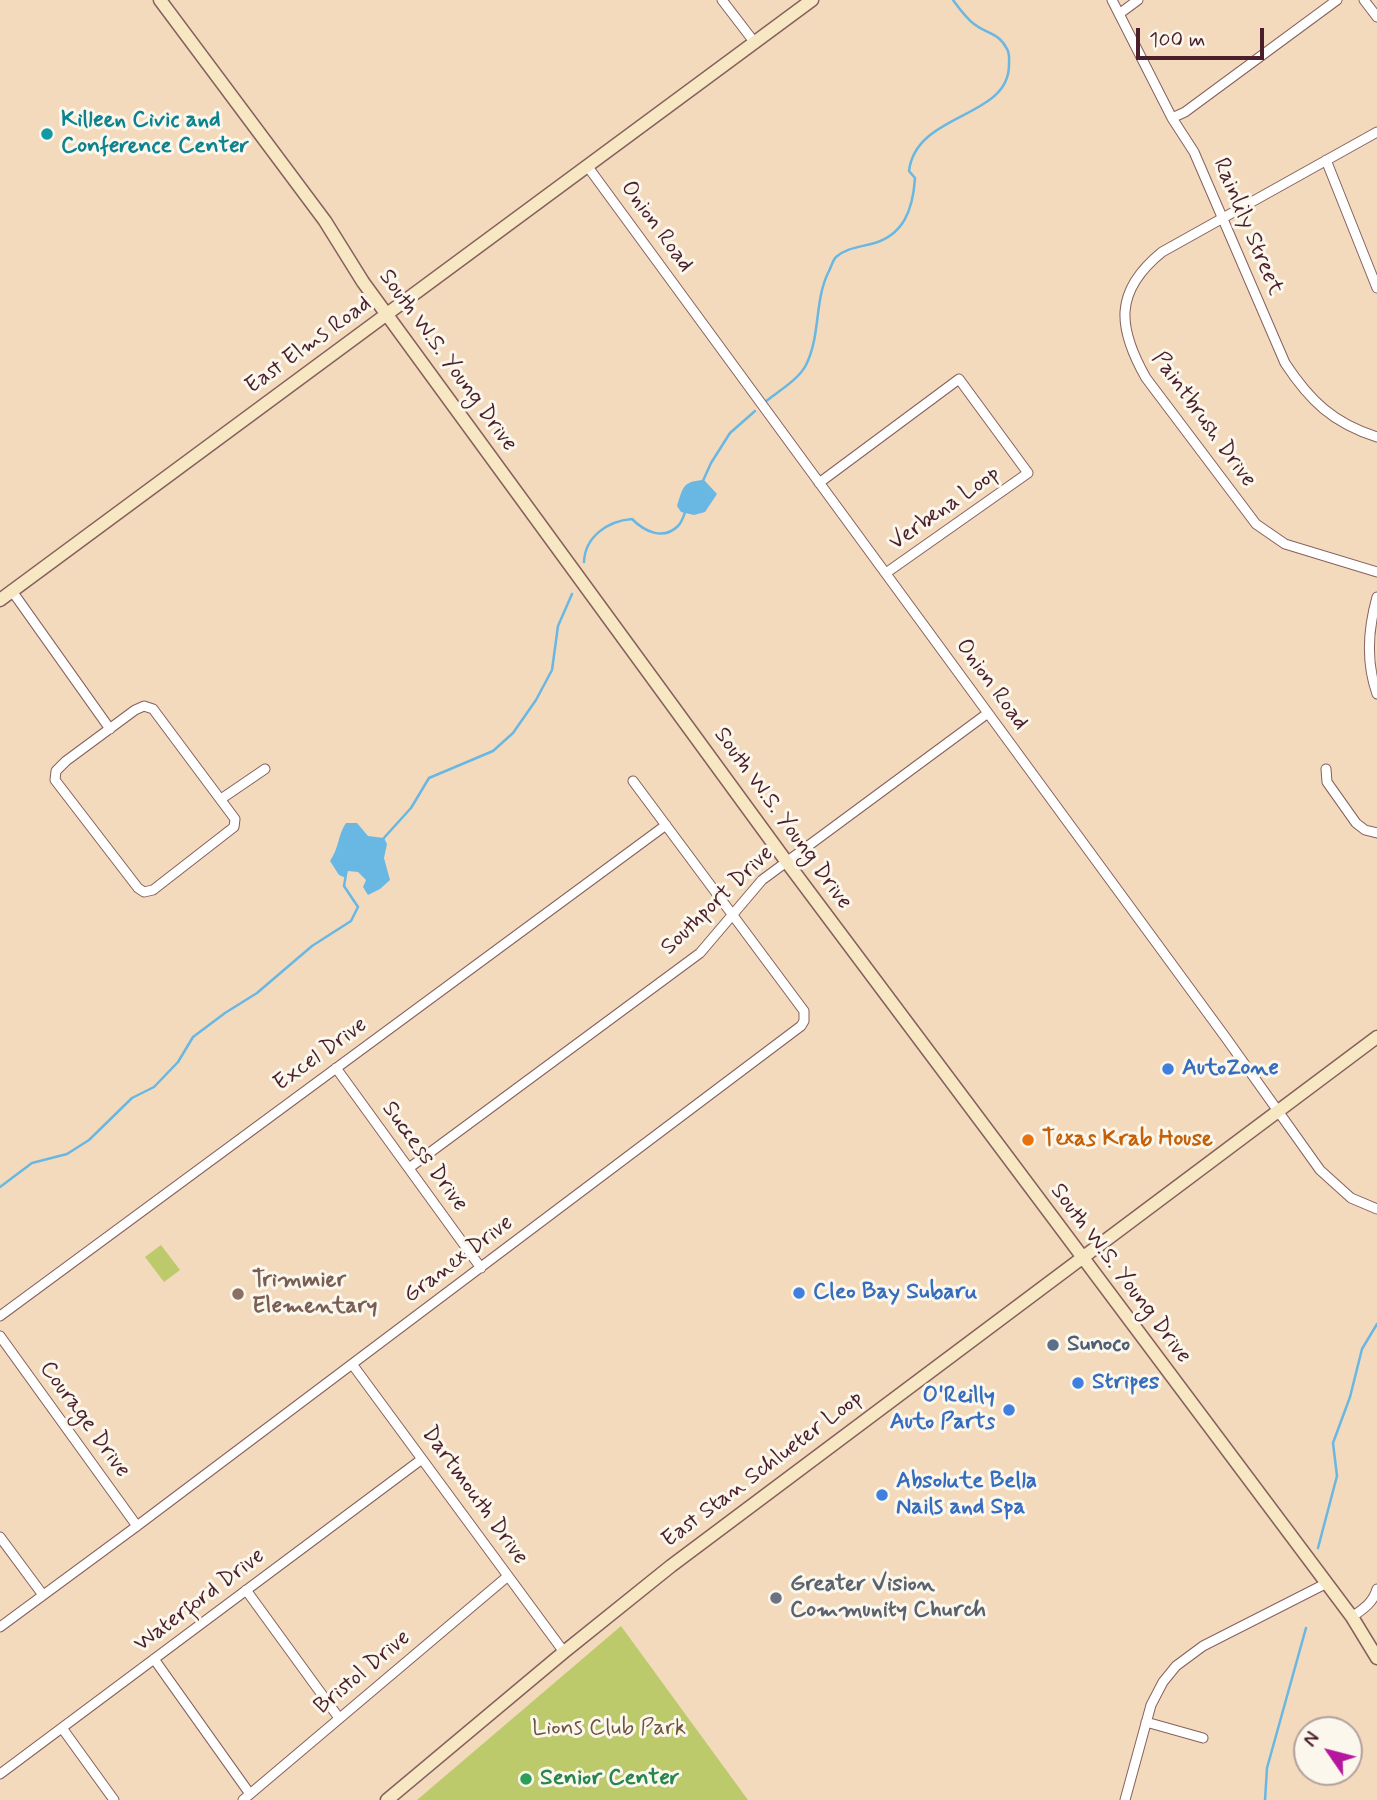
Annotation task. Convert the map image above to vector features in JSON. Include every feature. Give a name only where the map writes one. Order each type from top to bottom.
[{"type":"main road","name":"South W.S. Young Drive","points":[[160,0],[325,221],[363,282],[786,860],[1352,1617],[1377,1658]]},
{"type":"main road","name":"East Elms Road","points":[[0,600],[812,0]]},
{"type":"main road","name":"East Stan Schlueter Loop","points":[[387,1800],[564,1652],[688,1553],[1377,1037]]},
{"type":"street","points":[[722,0],[755,43]]},
{"type":"street","name":"Rainlily Street","points":[[1112,0],[1172,118],[1194,152],[1276,346],[1302,389],[1325,412],[1347,426],[1377,437]]},
{"type":"street","points":[[1119,14],[1138,0]]},
{"type":"street","points":[[1172,118],[1185,112],[1337,0]]},
{"type":"street","points":[[1364,0],[1377,17]]},
{"type":"street","name":"Paintbrush Drive","points":[[1377,132],[1222,218],[1163,252],[1146,265],[1127,298],[1125,329],[1131,352],[1154,388],[1256,524],[1285,544],[1377,572]]},
{"type":"street","points":[[1326,160],[1377,288]]},
{"type":"street","name":"Onion Road","points":[[588,167],[1320,1170],[1351,1198],[1377,1209]]},
{"type":"street","name":"Verbena Loop","points":[[819,482],[959,379],[1028,473],[886,573]]},
{"type":"street","points":[[12,591],[110,729]]},
{"type":"street","points":[[1377,597],[1370,628],[1369,648],[1377,694]]},
{"type":"street","points":[[144,706],[153,709],[235,819],[234,827],[153,890],[144,892],[138,888],[55,780],[56,771],[66,761],[110,729],[135,710],[144,706]]},
{"type":"street","name":"Southport Drive","points":[[409,1168],[700,953],[753,888],[786,860],[988,713]]},
{"type":"street","points":[[221,799],[265,769]]},
{"type":"street","points":[[1326,769],[1327,782],[1356,823],[1365,830],[1377,833]]},
{"type":"street","points":[[634,781],[732,914]]},
{"type":"street","name":"Excel Drive","points":[[0,1316],[666,825]]},
{"type":"street","name":"Granex Drive","points":[[0,1627],[801,1026],[804,1011],[732,914]]},
{"type":"street","name":"Success Drive","points":[[336,1068],[481,1268]]},
{"type":"street","name":"Courage Drive","points":[[0,1336],[137,1526]]},
{"type":"street","name":"Dartmouth Drive","points":[[352,1364],[564,1652]]},
{"type":"street","name":"Waterford Drive","points":[[0,1774],[422,1459]]},
{"type":"street","points":[[0,1536],[43,1595]]},
{"type":"street","name":"Bristol Drive","points":[[247,1797],[508,1576]]},
{"type":"street","points":[[1125,1800],[1146,1722],[1158,1691],[1169,1674],[1203,1646],[1326,1583]]},
{"type":"street","points":[[1352,1617],[1367,1608],[1377,1589]]},
{"type":"street","points":[[246,1590],[340,1718]]},
{"type":"street","points":[[154,1659],[247,1797]]},
{"type":"street","points":[[1146,1722],[1203,1738]]},
{"type":"street","points":[[62,1728],[114,1800]]},
{"type":"green space","points":[[161,1245],[180,1270],[164,1282],[145,1257]]},
{"type":"green space","name":"Lions Club Park","points":[[621,1626],[748,1800],[417,1800]]},
{"type":"water","points":[[704,480],[717,494],[705,512],[694,515],[681,512],[677,506],[685,486]]},
{"type":"water","points":[[346,823],[357,823],[368,836],[384,838],[387,844],[384,858],[390,880],[368,895],[363,887],[366,880],[358,872],[348,871],[346,878],[339,875],[330,861]]},
{"type":"waterway","points":[[766,401],[794,380],[806,365],[814,342],[824,282],[835,258],[849,250],[882,240],[899,228],[912,200],[915,178],[909,171],[915,152],[928,137],[979,107],[1005,83],[1009,57],[1004,43],[971,22],[953,0]]},
{"type":"waterway","points":[[702,483],[730,433],[755,411]]},
{"type":"waterway","points":[[584,562],[588,545],[606,527],[632,519],[654,533],[666,533],[678,526],[686,510]]},
{"type":"waterway","points":[[382,840],[411,808],[429,778],[493,751],[513,733],[536,700],[552,670],[558,626],[572,594]]},
{"type":"waterway","points":[[0,1187],[32,1163],[67,1154],[89,1140],[132,1098],[154,1087],[178,1062],[193,1037],[257,993],[312,946],[351,921],[358,907],[344,886],[346,874]]},
{"type":"waterway","points":[[1318,1548],[1337,1476],[1333,1443],[1350,1397],[1362,1349],[1377,1324]]},
{"type":"waterway","points":[[1265,1800],[1267,1768],[1306,1628]]},
{"type":"place","name":"Killeen Civic and Conference Center","points":[[47,134]]},
{"type":"place","name":"AutoZone","points":[[1168,1069]]},
{"type":"place","name":"Texas Krab House","points":[[1028,1140]]},
{"type":"place","name":"Cleo Bay Subaru","points":[[799,1293]]},
{"type":"place","name":"Trimmier Elementary","points":[[238,1294]]},
{"type":"place","name":"Sunoco","points":[[1053,1345]]},
{"type":"place","name":"Stripes","points":[[1078,1383]]},
{"type":"place","name":"O'Reilly Auto Parts","points":[[1009,1410]]},
{"type":"place","name":"Absolute Bella Nails and Spa","points":[[882,1495]]},
{"type":"place","name":"Greater Vision Community Church","points":[[776,1598]]},
{"type":"place","name":"Senior Center","points":[[526,1779]]}]
